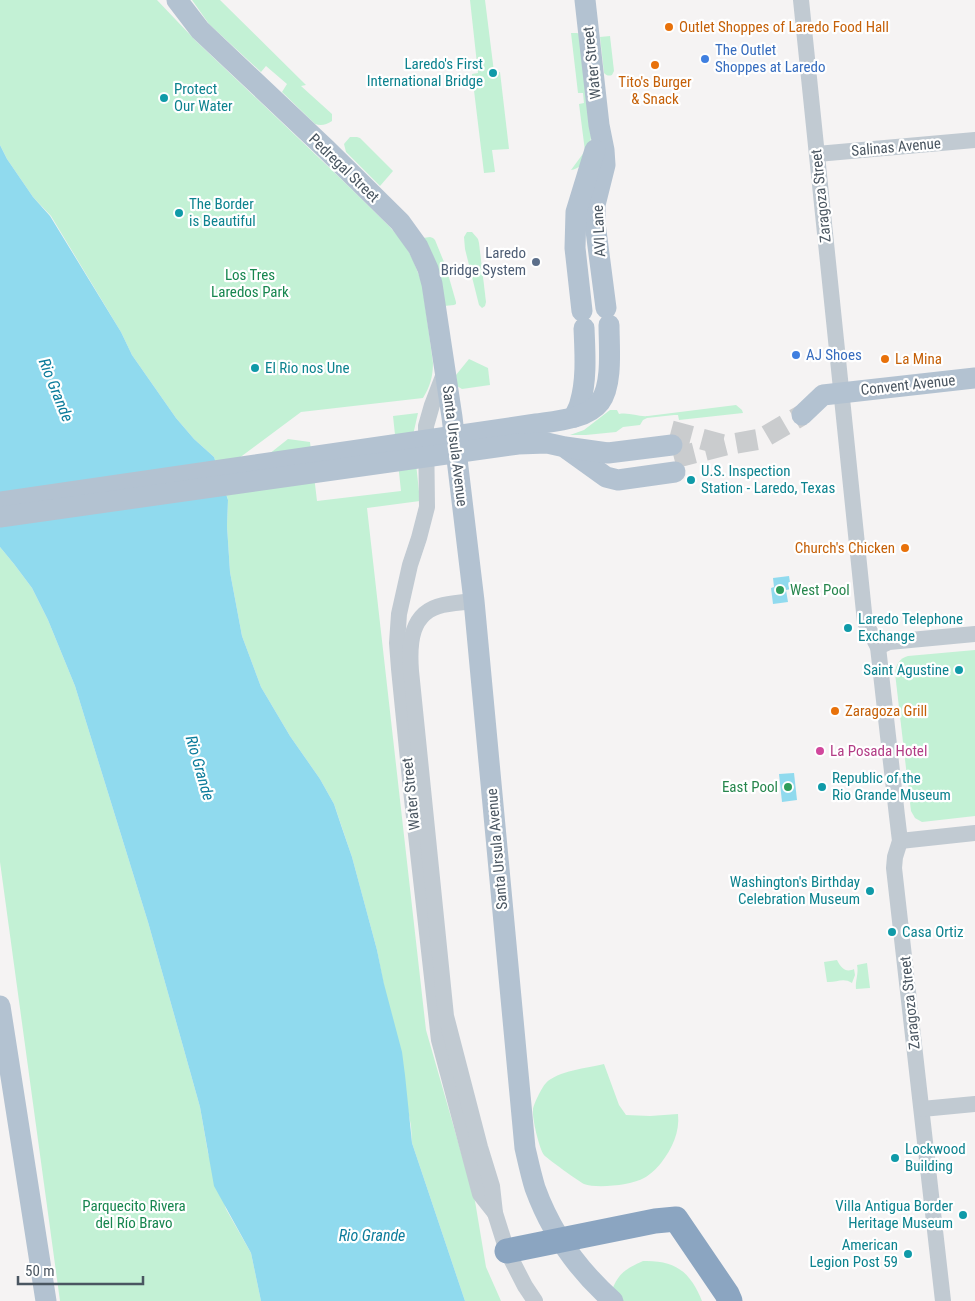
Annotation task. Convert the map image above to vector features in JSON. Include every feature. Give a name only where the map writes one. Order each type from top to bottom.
[{"type":"highway","points":[[507,1251],[655,1221],[676,1219],[730,1301]]},
{"type":"main road","name":"Pedregal Street","points":[[177,0],[200,30],[385,207],[400,222],[418,246],[428,268],[432,284],[445,371]]},
{"type":"main road","name":"Water Street","points":[[585,0],[599,125]]},
{"type":"main road","name":"AVI Lane","points":[[0,502],[568,419],[587,412],[600,403],[605,393],[609,368],[608,317],[595,223],[595,205],[605,165],[599,125]]},
{"type":"main road","points":[[568,419],[580,403],[586,354],[575,248],[576,212],[580,194],[594,155],[599,125]]},
{"type":"main road","name":"Santa Ursula Avenue","points":[[445,371],[474,601],[525,1148],[536,1188],[553,1228],[581,1269],[613,1301]]},
{"type":"main road","name":"Convent Avenue","points":[[832,394],[975,378]]},
{"type":"main road","points":[[802,415],[832,394]]},
{"type":"main road","points":[[432,405],[446,410],[452,417]]},
{"type":"main road","points":[[0,517],[518,444],[547,443],[565,447],[609,465],[622,465],[673,452]]},
{"type":"main road","points":[[0,1006],[46,1301]]},
{"type":"street","name":"Zaragoza Street","points":[[801,0],[817,154],[832,394],[864,622],[878,647],[900,842],[894,868],[942,1301]]},
{"type":"street","name":"Salinas Avenue","points":[[817,154],[975,140]]},
{"type":"street","name":"Water Street","points":[[445,371],[426,426],[427,507],[420,538],[410,565],[399,614],[399,669],[439,1040],[480,1194],[495,1213]]},
{"type":"street","name":"Water Street","points":[[474,601],[441,605],[426,612],[412,634],[410,653],[446,1016],[492,1186],[495,1213],[507,1251],[535,1301]]},
{"type":"street","points":[[878,647],[889,642],[975,634]]},
{"type":"street","points":[[900,842],[975,833]]},
{"type":"street","points":[[922,1109],[975,1104]]},
{"type":"green space","name":"Los Tres Laredos Park","points":[[0,0],[157,0],[196,41],[337,175],[404,243],[422,283],[433,363],[431,381],[423,398],[301,412],[219,473],[214,457],[194,439],[176,418],[132,355],[121,332],[51,216],[33,197],[7,159],[0,145]]},
{"type":"green space","points":[[192,0],[220,0],[306,85],[301,86],[332,114],[332,121],[324,125],[315,124],[282,92],[287,84],[266,66],[261,72],[209,24]]},
{"type":"green space","points":[[470,0],[485,0],[494,72],[500,72],[509,149],[492,150],[495,172],[484,173],[472,74],[478,73]]},
{"type":"green space","points":[[571,33],[580,34],[591,136],[590,147],[584,162],[571,170],[585,151],[579,104],[584,103],[583,93],[578,93]]},
{"type":"green space","points":[[610,36],[614,71],[609,76],[604,73],[600,37]]},
{"type":"green space","points":[[350,137],[360,138],[393,171],[380,186],[346,152],[344,144]]},
{"type":"green space","points":[[467,232],[472,232],[479,243],[486,302],[482,308],[479,305],[465,249],[464,237]]},
{"type":"green space","points":[[430,237],[435,240],[446,267],[456,302],[454,305],[444,306],[435,262],[423,238]]},
{"type":"green space","points":[[469,359],[488,368],[490,385],[462,389],[457,386],[456,375]]},
{"type":"green space","points":[[736,405],[743,413],[679,420],[678,415],[647,418],[640,425],[623,427],[616,432],[570,435],[584,430],[610,410],[617,410],[619,414],[648,416]]},
{"type":"green space","points":[[418,413],[413,435],[420,501],[367,508],[426,1030],[475,1201],[486,1267],[501,1301],[465,1301],[412,1143],[411,1126],[377,950],[352,857],[334,804],[261,687],[242,636],[230,572],[227,526],[228,500],[225,489],[288,439],[310,442],[317,501],[401,491],[393,416]]},
{"type":"green space","name":"Parquecito Rivera del Río Bravo","points":[[0,547],[32,588],[48,620],[75,686],[148,922],[200,1107],[208,1153],[226,1209],[251,1253],[261,1301],[60,1301],[0,862]]},
{"type":"green space","points":[[975,650],[975,816],[922,822],[915,818],[911,811],[895,673],[896,667],[901,660],[908,656]]},
{"type":"green space","points":[[837,960],[844,969],[854,969],[855,975],[852,983],[843,980],[827,982],[824,962]]},
{"type":"green space","points":[[867,963],[870,988],[856,989],[857,965]]},
{"type":"green space","points":[[604,1064],[619,1105],[626,1115],[678,1114],[678,1127],[672,1146],[661,1163],[644,1178],[614,1186],[597,1186],[581,1183],[544,1155],[536,1133],[533,1110],[542,1088],[551,1079],[565,1073]]},
{"type":"green space","points":[[643,1261],[664,1263],[680,1270],[692,1282],[702,1301],[608,1301],[620,1276],[629,1268]]},
{"type":"water","name":"Rio Grande","points":[[0,145],[7,159],[33,197],[50,216],[121,332],[132,355],[176,418],[194,439],[214,457],[228,500],[227,526],[230,572],[242,636],[261,687],[334,804],[352,857],[402,1052],[412,1143],[465,1301],[261,1301],[251,1253],[214,1186],[200,1107],[148,922],[75,686],[48,620],[32,588],[0,547]]},
{"type":"water","name":"West Pool","points":[[789,576],[791,589],[786,590],[788,602],[773,604],[771,588],[774,587],[773,578]]},
{"type":"water","name":"East Pool","points":[[794,773],[797,800],[782,802],[779,774]]},
{"type":"tunnel","points":[[674,458],[726,445],[761,439],[802,415]]},
{"type":"tunnel","points":[[671,431],[724,445]]},
{"type":"place","name":"Outlet Shoppes of Laredo Food Hall","points":[[669,27]]},
{"type":"place","name":"The Outlet Shoppes at Laredo","points":[[705,59]]},
{"type":"place","name":"Tito's Burger & Snack","points":[[655,65]]},
{"type":"place","name":"Laredo's First International Bridge","points":[[493,73]]},
{"type":"place","name":"Protect Our Water","points":[[164,98]]},
{"type":"place","name":"The Border is Beautiful","points":[[179,213]]},
{"type":"place","name":"Laredo Bridge System","points":[[536,262]]},
{"type":"place","name":"AJ Shoes","points":[[796,355]]},
{"type":"place","name":"La Mina","points":[[885,359]]},
{"type":"place","name":"El Rio nos Une","points":[[255,368]]},
{"type":"place","name":"U.S. Inspection Station - Laredo, Texas","points":[[691,480]]},
{"type":"place","name":"Church's Chicken","points":[[905,548]]},
{"type":"place","name":"West Pool","points":[[780,590]]},
{"type":"place","name":"Laredo Telephone Exchange","points":[[848,628]]},
{"type":"place","name":"Saint Agustine","points":[[959,670]]},
{"type":"place","name":"Zaragoza Grill","points":[[835,711]]},
{"type":"place","name":"La Posada Hotel","points":[[820,751]]},
{"type":"place","name":"East Pool","points":[[788,787]]},
{"type":"place","name":"Republic of the Rio Grande Museum","points":[[822,787]]},
{"type":"place","name":"Washington's Birthday Celebration Museum","points":[[870,891]]},
{"type":"place","name":"Casa Ortiz","points":[[892,932]]},
{"type":"place","name":"Lockwood Building","points":[[895,1158]]},
{"type":"place","name":"Villa Antigua Border Heritage Museum","points":[[963,1215]]},
{"type":"place","name":"American Legion Post 59","points":[[908,1254]]}]
